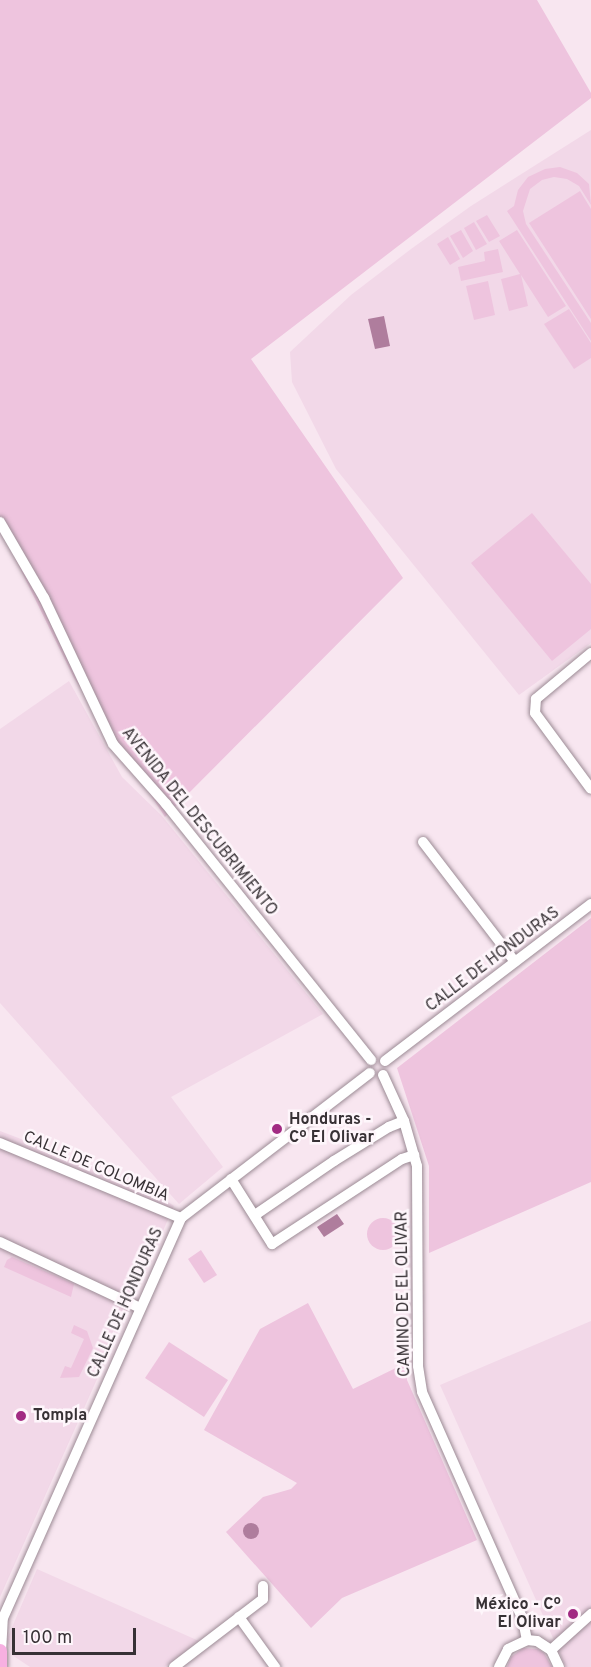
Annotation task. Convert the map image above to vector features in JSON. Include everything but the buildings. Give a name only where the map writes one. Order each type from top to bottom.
[{"type":"street","name":"AVENIDA DEL DESCUBRIMIENTO","points":[[0,522],[44,598],[112,744],[166,804],[371,1060]]},
{"type":"street","points":[[591,653],[536,699],[536,714],[591,789]]},
{"type":"street","points":[[423,842],[515,962]]},
{"type":"street","name":"CALLE DE HONDURAS","points":[[385,1061],[591,904]]},
{"type":"street","points":[[376,1057],[385,1061],[387,1066],[383,1075],[374,1076],[370,1073],[368,1069],[371,1060],[376,1057]]},
{"type":"street","name":"CALLE DE HONDURAS","points":[[2,1660],[2,1620],[181,1218],[370,1073]]},
{"type":"street","name":"CAMINO DE EL OLIVAR","points":[[383,1075],[404,1121],[417,1166],[418,1366],[422,1392],[524,1620],[527,1640]]},
{"type":"street","points":[[255,1215],[334,1161],[389,1127],[404,1121]]},
{"type":"street","name":"CALLE DE COLOMBIA","points":[[0,1143],[181,1218]]},
{"type":"street","points":[[231,1179],[272,1244],[402,1159],[414,1155]]},
{"type":"street","points":[[0,1242],[140,1308]]},
{"type":"street","points":[[174,1667],[263,1599],[263,1586]]},
{"type":"street","points":[[551,1650],[591,1614]]},
{"type":"street","points":[[239,1617],[274,1667]]},
{"type":"street","points":[[499,1667],[508,1648],[527,1640],[537,1641],[551,1650],[559,1667]]},
{"type":"shaded area","points":[[0,0],[537,0],[591,93],[591,98],[251,359],[403,578],[165,817],[74,678],[0,528]]},
{"type":"shaded area","points":[[591,130],[591,643],[519,695],[336,469],[292,382],[290,352],[351,295],[411,249],[471,206]]},
{"type":"shaded area","points":[[560,167],[577,173],[589,184],[591,205],[579,186],[567,179],[554,177],[542,180],[530,189],[523,211],[526,224],[591,323],[591,341],[507,211],[514,206],[518,190],[528,177],[545,169]]},
{"type":"shaded area","points":[[580,191],[591,209],[591,319],[529,223]]},
{"type":"shaded area","points":[[487,215],[500,236],[489,242],[476,221]]},
{"type":"shaded area","points":[[474,222],[487,244],[476,250],[464,228]]},
{"type":"shaded area","points":[[461,230],[473,251],[463,258],[450,236]]},
{"type":"shaded area","points":[[517,230],[566,306],[548,317],[521,275],[528,306],[509,311],[501,279],[520,274],[499,241]]},
{"type":"shaded area","points":[[448,237],[460,259],[450,265],[437,244]]},
{"type":"shaded area","points":[[498,249],[503,272],[461,281],[458,267],[485,261],[484,252]]},
{"type":"shaded area","points":[[488,281],[495,315],[474,320],[466,286]]},
{"type":"shaded area","points":[[569,309],[591,343],[591,358],[574,369],[544,324]]},
{"type":"shaded area","points":[[384,316],[390,346],[375,349],[368,319]]},
{"type":"shaded area","points":[[532,513],[591,584],[591,629],[552,661],[471,563]]},
{"type":"shaded area","points":[[69,681],[122,777],[162,816],[323,1014],[171,1097],[223,1167],[179,1204],[0,1003],[0,729]]},
{"type":"shaded area","points":[[591,918],[591,1182],[429,1253],[429,1166],[397,1068]]},
{"type":"shaded area","points":[[0,1131],[144,1186],[174,1206],[0,1597]]},
{"type":"shaded area","points":[[337,1214],[344,1224],[324,1237],[317,1227]]},
{"type":"shaded area","points":[[383,1218],[395,1222],[399,1234],[395,1246],[383,1250],[371,1246],[367,1234],[371,1222]]},
{"type":"shaded area","points":[[201,1250],[217,1275],[204,1283],[188,1259]]},
{"type":"shaded area","points":[[12,1257],[74,1284],[71,1297],[4,1267],[7,1260]]},
{"type":"shaded area","points":[[308,1303],[353,1389],[406,1363],[407,1380],[477,1540],[342,1598],[311,1628],[226,1532],[263,1497],[291,1489],[297,1483],[204,1430],[260,1329]]},
{"type":"shaded area","points":[[591,1321],[591,1667],[566,1667],[440,1385]]},
{"type":"shaded area","points":[[74,1325],[87,1331],[93,1348],[79,1377],[60,1378],[65,1366],[71,1368],[84,1339],[71,1333]]},
{"type":"shaded area","points":[[169,1342],[228,1380],[204,1417],[145,1378]]},
{"type":"shaded area","points":[[248,1523],[254,1523],[259,1531],[257,1537],[248,1539],[243,1534],[243,1528]]},
{"type":"shaded area","points":[[37,1569],[199,1641],[165,1667],[30,1667],[12,1655],[7,1639]]},
{"type":"shaded area","points":[[523,1648],[538,1649],[544,1653],[552,1667],[507,1667],[511,1657]]},
{"type":"place","name":"Honduras - Cº El Olivar","points":[[277,1129]]},
{"type":"place","name":"Tompla","points":[[21,1416]]},
{"type":"place","name":"México - Cº El Olivar","points":[[573,1614]]}]
